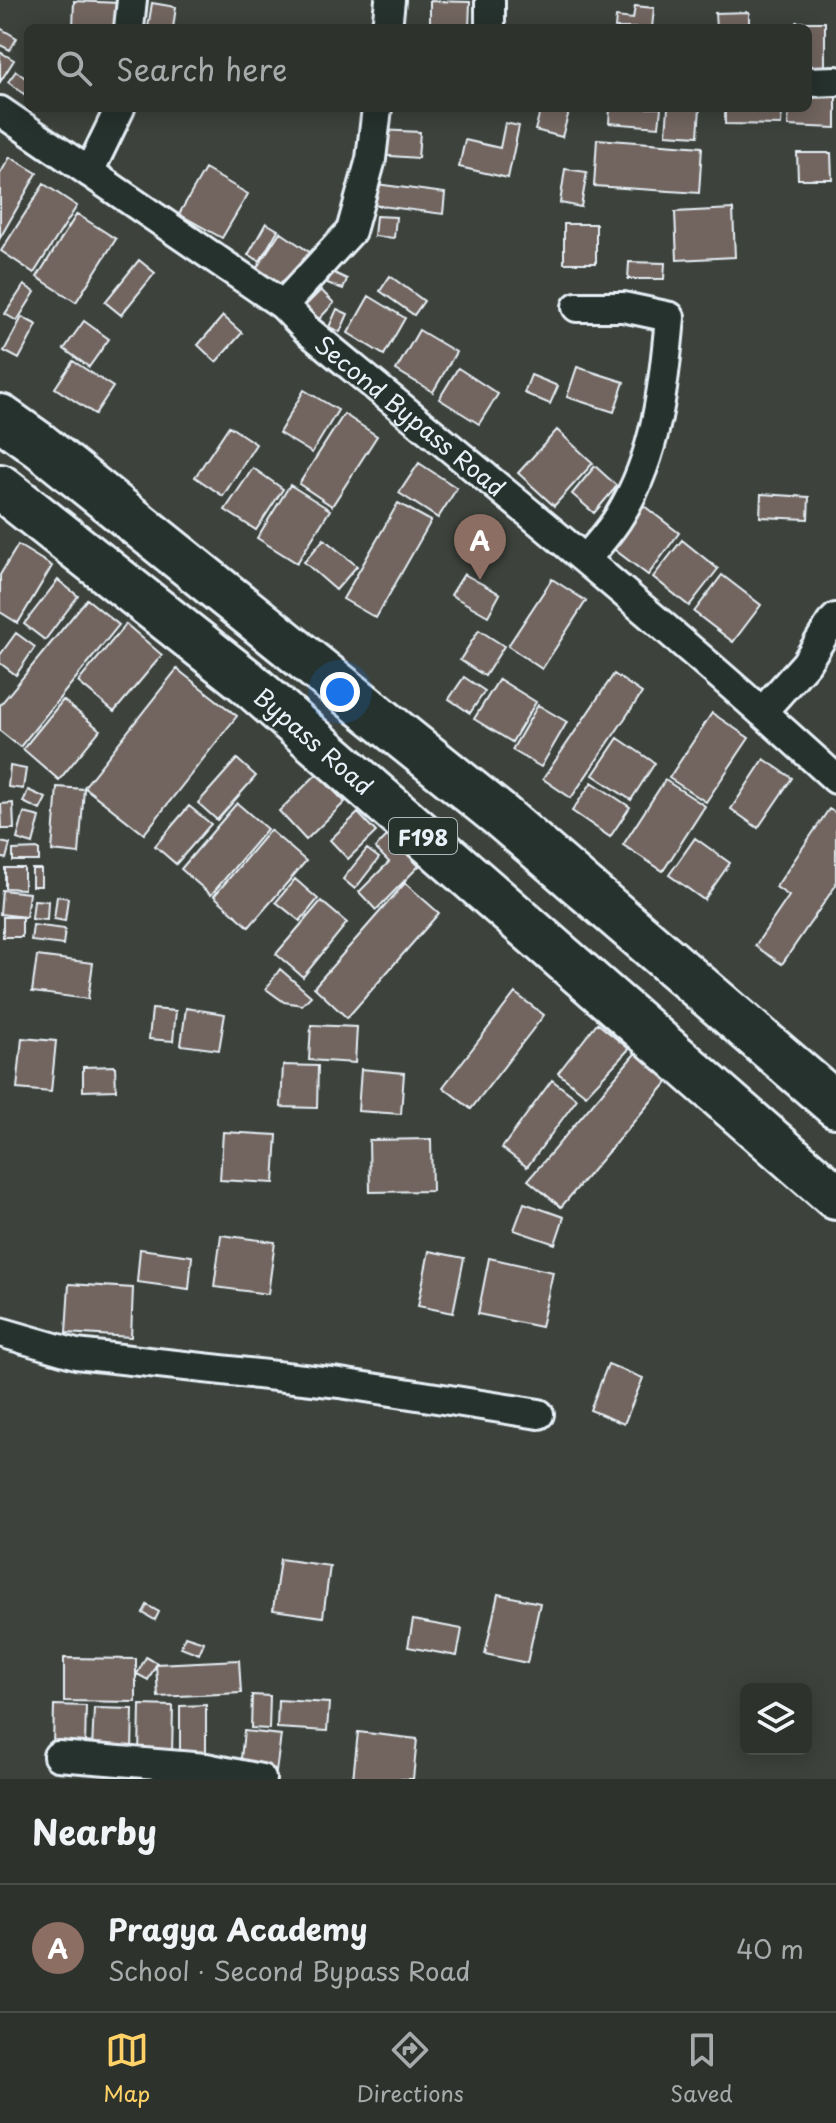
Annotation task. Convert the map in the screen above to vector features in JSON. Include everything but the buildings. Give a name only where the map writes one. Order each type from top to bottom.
[{"type":"main road","name":"F198","points":[[0,417],[38,444],[501,816],[836,1105]]},
{"type":"main road","name":"Bypass Road","points":[[0,487],[246,681],[836,1197]]},
{"type":"street","points":[[129,24],[132,0]]},
{"type":"street","points":[[387,24],[390,0]]},
{"type":"street","points":[[490,0],[490,24]]},
{"type":"street","points":[[812,82],[836,81]]},
{"type":"street","name":"Second Bypass Road","points":[[0,111],[283,305],[307,330],[586,559],[836,779]]},
{"type":"street","points":[[89,172],[118,112]]},
{"type":"street","points":[[283,305],[351,231],[371,159],[377,112]]},
{"type":"street","points":[[577,307],[623,307],[670,317],[665,373],[652,445],[638,482],[619,517],[586,559]]},
{"type":"street","points":[[762,712],[806,663],[836,618]]},
{"type":"street","points":[[0,1332],[76,1354],[340,1383],[539,1414]]},
{"type":"street","points":[[58,1756],[206,1768],[261,1779]]},
{"type":"place","name":"Pragya Academy","points":[[480,580]]}]
